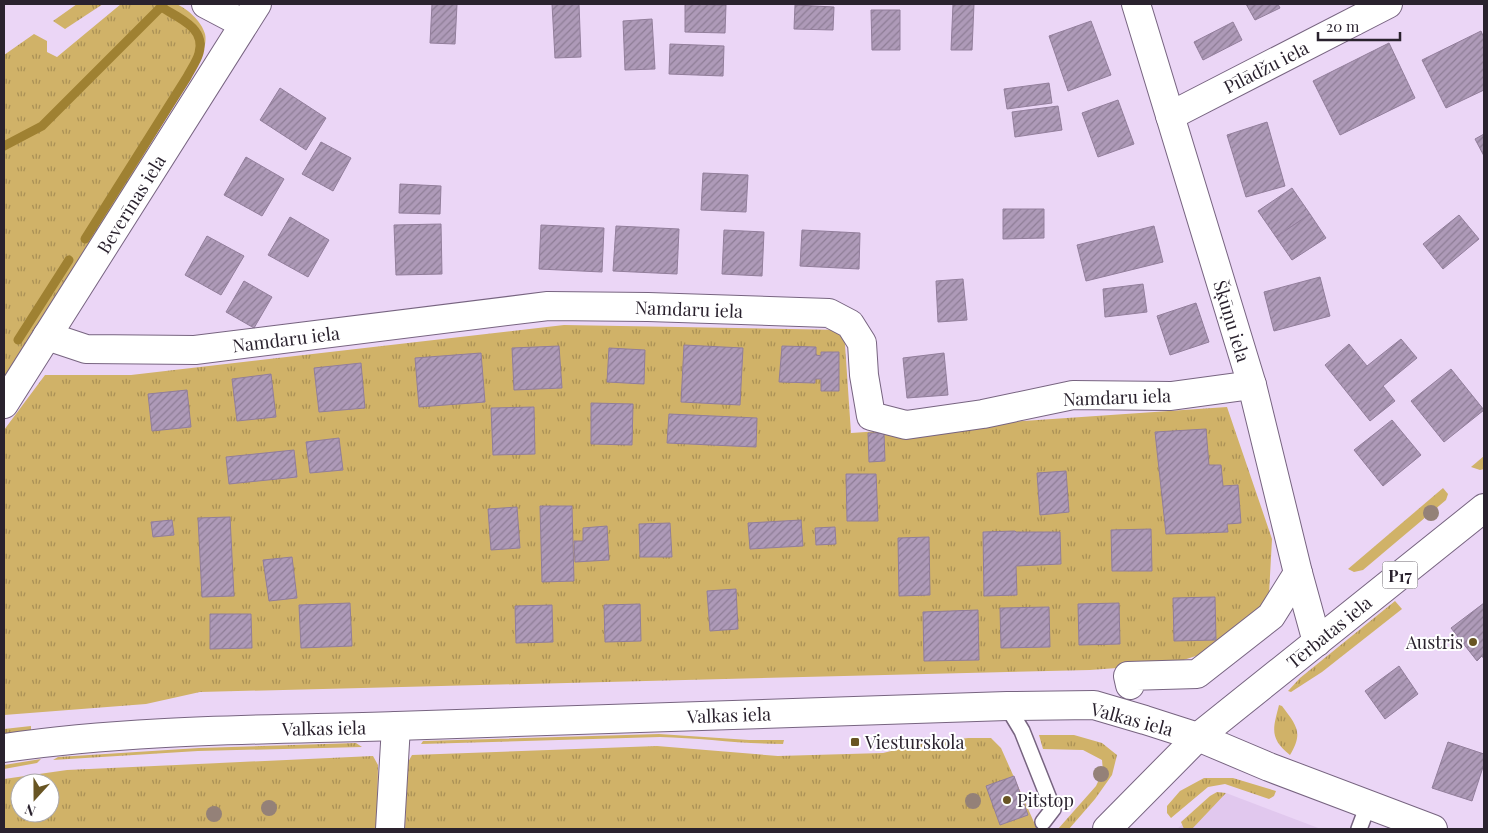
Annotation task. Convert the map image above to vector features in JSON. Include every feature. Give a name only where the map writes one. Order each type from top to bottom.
[{"type":"street","points":[[206,4],[251,14]]},
{"type":"street","name":"Šķūņu iela","points":[[1136,4],[1252,386],[1317,642]]},
{"type":"street","name":"Pīlādžu iela","points":[[1170,116],[1388,4]]},
{"type":"street","name":"Beverīnas iela","points":[[4,404],[251,14]]},
{"type":"street","name":"Namdaru iela","points":[[47,336],[86,349],[195,350],[548,306],[829,313],[850,324],[862,343],[864,375],[871,416],[906,425],[982,414],[1073,395],[1171,396],[1252,386]]},
{"type":"street","name":"Tērbatas iela","points":[[1198,737],[1484,508]]},
{"type":"street","points":[[1130,685],[1128,676],[1197,674],[1271,616],[1298,573]]},
{"type":"street","name":"Valkas iela","points":[[4,748],[43,742],[159,732],[1007,706],[1094,705],[1198,737],[1269,767],[1364,817],[1433,829]]},
{"type":"street","points":[[390,829],[396,726]]},
{"type":"street","name":"P17","points":[[1107,829],[1198,737]]},
{"type":"lane","points":[[1007,706],[1022,730],[1052,809],[1043,822]]},
{"type":"shaded area","points":[[1226,793],[1321,829],[1177,829],[1211,800]]},
{"type":"green space","points":[[171,3],[185,9],[197,20],[205,34],[205,44],[201,60],[89,246],[4,378],[4,55],[34,34],[47,41],[47,52],[57,57],[121,4]]},
{"type":"green space","points":[[77,4],[103,4],[65,29],[53,21]]},
{"type":"green space","points":[[564,325],[844,330],[851,433],[1227,407],[1272,539],[1269,594],[1256,615],[1199,655],[1171,664],[1090,670],[200,692],[146,704],[4,715],[4,430],[45,375],[131,375]]},
{"type":"green space","points":[[1484,456],[1484,469],[1480,470],[1471,467]]},
{"type":"green space","points":[[1443,488],[1448,494],[1446,500],[1363,570],[1354,572],[1348,569]]},
{"type":"green space","points":[[1395,601],[1402,609],[1322,672],[1291,692],[1288,691],[1300,678]]},
{"type":"green space","points":[[1279,705],[1287,713],[1296,729],[1297,740],[1290,755],[1283,749],[1274,733]]},
{"type":"green space","points":[[31,726],[31,730],[4,734],[4,729]]},
{"type":"green space","points":[[659,734],[749,740],[784,740],[783,744],[768,744],[660,737],[421,744],[423,741]]},
{"type":"green space","points":[[1039,735],[1074,735],[1102,743],[1117,755],[1112,775],[1095,799],[1069,829],[1058,829],[1096,786],[1103,771],[1102,760],[1083,750],[1043,749]]},
{"type":"green space","points":[[968,738],[991,738],[1001,748],[1037,829],[405,829],[407,764],[412,755],[657,746],[778,756],[883,753],[920,744]]},
{"type":"green space","points":[[356,743],[362,747],[198,751],[53,760],[58,757],[199,748]]},
{"type":"green space","points":[[373,756],[378,765],[377,829],[4,829],[4,779],[10,778],[10,823],[60,823],[60,773],[46,773],[67,770]]},
{"type":"green space","points":[[41,759],[37,763],[4,769],[4,765]]},
{"type":"green space","points":[[1204,778],[1233,778],[1276,791],[1274,796],[1269,799],[1225,784],[1208,787],[1171,818],[1167,813],[1167,806],[1180,791]]},
{"type":"green space","points":[[1217,792],[1226,793],[1192,829],[1184,829],[1181,822]]},
{"type":"building","points":[[432,4],[457,4],[455,44],[430,43]]},
{"type":"building","points":[[552,4],[579,4],[581,57],[555,58]]},
{"type":"building","points":[[685,4],[726,5],[725,33],[685,32]]},
{"type":"building","points":[[953,4],[974,4],[972,50],[951,50]]},
{"type":"building","points":[[1246,4],[1278,4],[1280,8],[1255,20]]},
{"type":"building","points":[[795,5],[834,7],[833,30],[794,29]]},
{"type":"building","points":[[871,10],[900,10],[900,50],[872,50]]},
{"type":"building","points":[[652,19],[655,69],[625,70],[623,21]]},
{"type":"building","points":[[1091,21],[1111,75],[1068,91],[1049,36]]},
{"type":"building","points":[[1233,22],[1242,40],[1203,60],[1194,42]]},
{"type":"building","points":[[1481,31],[1484,38],[1484,90],[1446,108],[1422,60]]},
{"type":"building","points":[[1389,43],[1415,98],[1340,135],[1313,81]]},
{"type":"building","points":[[670,44],[724,46],[723,76],[669,74]]},
{"type":"building","points":[[1049,83],[1052,103],[1007,109],[1004,89]]},
{"type":"building","points":[[280,88],[326,118],[306,150],[260,120]]},
{"type":"building","points":[[1118,100],[1134,144],[1098,157],[1082,113]]},
{"type":"building","points":[[1058,106],[1062,130],[1015,137],[1012,112]]},
{"type":"building","points":[[1267,122],[1285,186],[1246,197],[1227,135]]},
{"type":"building","points":[[1484,134],[1484,156],[1475,139]]},
{"type":"building","points":[[321,142],[351,158],[333,191],[302,174]]},
{"type":"building","points":[[246,157],[284,179],[262,216],[224,195]]},
{"type":"building","points":[[703,173],[748,175],[746,212],[701,210]]},
{"type":"building","points":[[400,184],[441,186],[440,214],[399,213]]},
{"type":"building","points":[[1292,188],[1310,214],[1276,237],[1258,211]]},
{"type":"building","points":[[1003,209],[1044,209],[1044,238],[1003,239]]},
{"type":"building","points":[[1310,214],[1326,238],[1292,260],[1276,237]]},
{"type":"building","points":[[1459,215],[1479,239],[1443,269],[1423,244]]},
{"type":"building","points":[[290,217],[329,240],[308,277],[268,255]]},
{"type":"building","points":[[441,224],[442,274],[396,275],[394,225]]},
{"type":"building","points":[[541,225],[604,228],[602,272],[539,269]]},
{"type":"building","points":[[616,226],[679,229],[677,274],[613,271]]},
{"type":"building","points":[[1154,226],[1163,262],[1086,281],[1077,245]]},
{"type":"building","points":[[724,230],[764,232],[762,276],[722,274]]},
{"type":"building","points":[[802,230],[860,233],[859,269],[800,266]]},
{"type":"building","points":[[207,236],[244,256],[221,295],[185,275]]},
{"type":"building","points":[[1320,277],[1330,316],[1274,331],[1264,292]]},
{"type":"building","points":[[963,279],[967,320],[938,322],[936,281]]},
{"type":"building","points":[[244,281],[272,297],[254,328],[226,312]]},
{"type":"building","points":[[1143,284],[1147,312],[1105,317],[1103,289]]},
{"type":"building","points":[[1196,303],[1209,342],[1170,355],[1157,316]]},
{"type":"building","points":[[1401,339],[1417,358],[1383,386],[1395,401],[1370,421],[1325,365],[1349,344],[1367,366]]},
{"type":"building","points":[[684,345],[743,348],[740,405],[681,402]]},
{"type":"building","points":[[559,346],[562,388],[514,390],[512,348]]},
{"type":"building","points":[[782,346],[816,347],[816,355],[821,356],[821,352],[839,352],[839,391],[821,391],[821,379],[815,379],[815,383],[779,382]]},
{"type":"building","points":[[609,348],[645,350],[644,384],[607,382]]},
{"type":"building","points":[[481,353],[485,402],[419,407],[415,358]]},
{"type":"building","points":[[944,353],[948,395],[907,398],[903,358]]},
{"type":"building","points":[[361,363],[365,408],[319,412],[314,368]]},
{"type":"building","points":[[1451,369],[1484,410],[1444,442],[1411,401]]},
{"type":"building","points":[[271,374],[276,417],[237,421],[232,379]]},
{"type":"building","points":[[187,390],[191,427],[152,431],[148,394]]},
{"type":"building","points":[[591,403],[633,404],[632,445],[591,444]]},
{"type":"building","points":[[534,407],[535,454],[493,455],[491,408]]},
{"type":"building","points":[[669,414],[757,418],[756,447],[667,443]]},
{"type":"building","points":[[1392,420],[1421,455],[1383,486],[1354,450]]},
{"type":"building","points":[[1206,429],[1209,465],[1221,465],[1223,486],[1238,485],[1241,523],[1227,524],[1228,532],[1166,534],[1155,432]]},
{"type":"building","points":[[868,433],[884,433],[885,461],[869,462]]},
{"type":"building","points":[[339,438],[343,470],[310,473],[306,442]]},
{"type":"building","points":[[294,450],[297,477],[229,484],[226,457]]},
{"type":"building","points":[[1066,471],[1069,512],[1040,515],[1037,473]]},
{"type":"building","points":[[846,474],[876,474],[878,521],[847,521]]},
{"type":"building","points":[[540,506],[572,506],[574,581],[542,582]]},
{"type":"building","points":[[517,507],[520,548],[491,550],[488,509]]},
{"type":"building","points":[[230,517],[234,596],[202,597],[198,518]]},
{"type":"building","points":[[172,520],[174,535],[153,537],[151,522]]},
{"type":"building","points":[[801,520],[803,546],[750,549],[748,523]]},
{"type":"building","points":[[670,523],[672,557],[640,557],[639,524]]},
{"type":"building","points":[[607,526],[609,560],[575,562],[574,541],[583,541],[583,528]]},
{"type":"building","points":[[835,527],[836,544],[816,545],[815,528]]},
{"type":"building","points":[[1151,529],[1152,571],[1112,571],[1111,530]]},
{"type":"building","points":[[983,532],[1060,532],[1061,564],[1016,566],[1017,595],[984,596]]},
{"type":"building","points":[[929,537],[930,595],[899,596],[898,538]]},
{"type":"building","points":[[292,557],[297,598],[269,601],[263,560]]},
{"type":"building","points":[[736,589],[738,629],[710,631],[707,591]]},
{"type":"building","points":[[1215,597],[1216,640],[1174,641],[1173,598]]},
{"type":"building","points":[[350,603],[352,646],[301,648],[299,605]]},
{"type":"building","points":[[1119,603],[1120,644],[1079,645],[1078,604]]},
{"type":"building","name":"Austris","points":[[1484,603],[1484,659],[1482,656],[1477,661],[1451,628]]},
{"type":"building","points":[[640,604],[641,641],[605,642],[604,605]]},
{"type":"building","points":[[552,605],[553,642],[516,643],[515,606]]},
{"type":"building","points":[[1049,607],[1050,647],[1001,648],[1000,608]]},
{"type":"building","points":[[978,610],[979,660],[924,661],[923,612]]},
{"type":"building","points":[[210,614],[251,614],[252,648],[210,649]]},
{"type":"building","points":[[1399,666],[1418,694],[1385,719],[1365,691]]},
{"type":"building","points":[[1448,742],[1484,754],[1484,764],[1472,801],[1432,788]]},
{"type":"building","name":"Pitstop","points":[[1014,776],[1028,815],[1000,825],[986,786]]},
{"type":"waterway","points":[[4,146],[42,126],[163,5]]},
{"type":"waterway","points":[[85,239],[187,77],[199,53],[199,37],[195,30],[183,20],[161,7]]},
{"type":"waterway","points":[[18,340],[69,260]]},
{"type":"place","name":"Austris","points":[[1473,642]]},
{"type":"place","name":"Viesturskola","points":[[855,742]]},
{"type":"place","name":"Pitstop","points":[[1007,800]]}]
